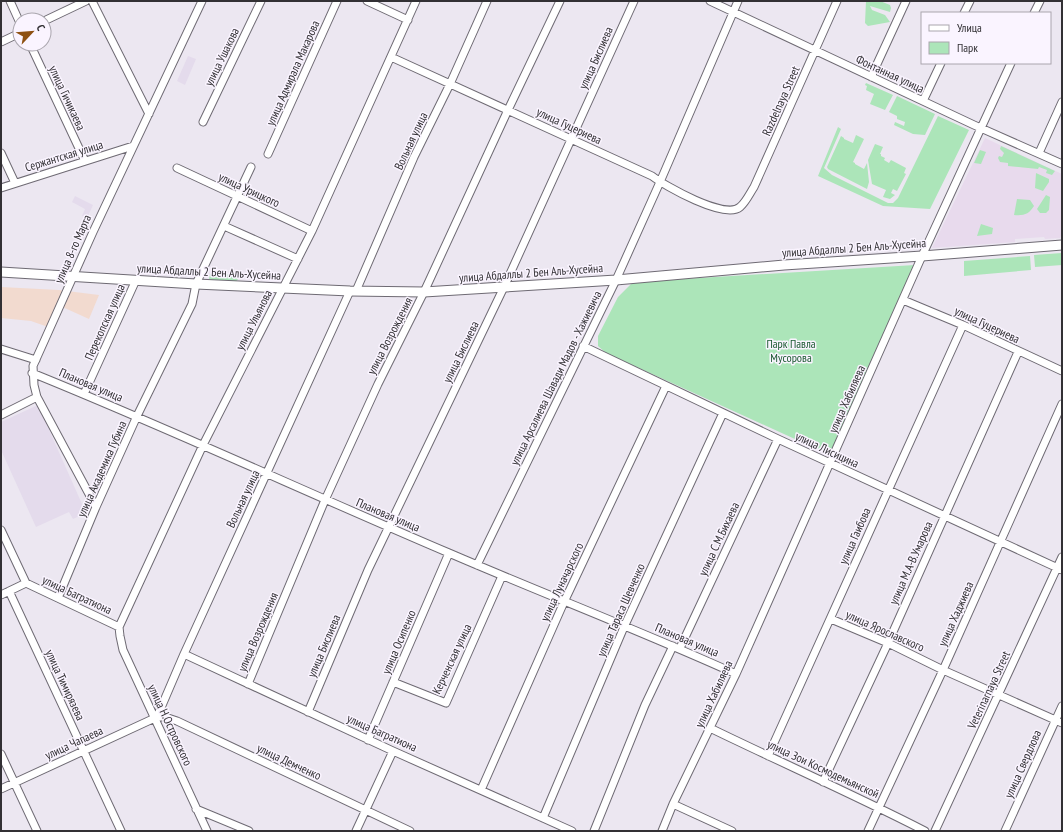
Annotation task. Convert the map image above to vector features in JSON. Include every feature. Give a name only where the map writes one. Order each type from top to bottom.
[{"type":"main road","name":"улица Абдаллы 2 Бен Аль-Хусейна","points":[[1,272],[196,284],[353,291],[424,292],[616,280],[784,265],[1062,246]]},
{"type":"street","points":[[10,1],[15,12]]},
{"type":"street","points":[[52,17],[86,1]]},
{"type":"street","points":[[92,1],[149,114]]},
{"type":"street","name":"улица 8-го Марта","points":[[96,507],[37,397],[32,373],[36,360],[72,277],[202,1]]},
{"type":"street","name":"улица Ушакова","points":[[203,122],[261,1]]},
{"type":"street","name":"улица Адмирала Макарова","points":[[268,154],[337,1]]},
{"type":"street","points":[[367,1],[408,20]]},
{"type":"street","name":"улица Ульянова","points":[[120,627],[203,445],[312,231],[416,1]]},
{"type":"street","name":"Вольная улица","points":[[156,718],[266,474],[488,1]]},
{"type":"street","name":"улица Возрождения","points":[[248,684],[325,500],[378,384],[424,292],[560,1]]},
{"type":"street","name":"улица Бислиева","points":[[308,712],[368,570],[504,287],[634,1]]},
{"type":"street","name":"Фонтанная улица","points":[[710,1],[871,77],[1062,164]]},
{"type":"street","name":"улица Арсалиева Шавади Мадов - Хажиевича","points":[[477,565],[616,280],[738,1]]},
{"type":"street","name":"Razdelnaya Street","points":[[740,208],[754,187],[837,1]]},
{"type":"street","points":[[871,77],[906,1]]},
{"type":"street","points":[[964,12],[970,1]]},
{"type":"street","points":[[1034,12],[1040,1]]},
{"type":"street","points":[[1,42],[12,37]]},
{"type":"street","name":"улица Гичикаева","points":[[34,52],[85,161]]},
{"type":"street","name":"улица Гуцериева","points":[[390,57],[652,176],[684,195],[724,210],[740,208]]},
{"type":"street","points":[[923,101],[941,64]]},
{"type":"street","name":"улица Хабиляева","points":[[662,831],[736,674],[831,464],[922,256],[1012,64]]},
{"type":"street","points":[[1039,153],[1062,102]]},
{"type":"street","name":"Сержантская улица","points":[[1,188],[133,146]]},
{"type":"street","points":[[1,154],[15,183]]},
{"type":"street","points":[[196,284],[251,167]]},
{"type":"street","name":"улица Урицкого","points":[[177,168],[312,231]]},
{"type":"street","points":[[224,226],[298,259]]},
{"type":"street","name":"Перекопская улица","points":[[84,394],[136,280]]},
{"type":"street","name":"улица Академика Губина","points":[[58,598],[96,507],[137,416],[192,304],[196,284]]},
{"type":"street","name":"улица Гуцериева","points":[[903,300],[963,325],[1018,352],[1062,371]]},
{"type":"street","name":"улица Гаибова","points":[[768,756],[963,325]]},
{"type":"street","name":"улица Лисицина","points":[[584,346],[831,464],[1060,569]]},
{"type":"street","points":[[1,349],[36,360]]},
{"type":"street","name":"улица М.А-В.Умарова","points":[[823,782],[888,643],[1018,352]]},
{"type":"street","name":"Плановая улица","points":[[32,373],[137,416],[449,554],[624,627],[676,647],[736,674]]},
{"type":"street","name":"улица Луначарского","points":[[481,790],[564,602],[666,386]]},
{"type":"street","points":[[1,415],[37,397]]},
{"type":"street","name":"улица Хаджиева","points":[[868,831],[943,670],[1062,404]]},
{"type":"street","name":"улица Тараса Шевченко","points":[[543,818],[624,627],[723,413]]},
{"type":"street","name":"улица С.М.Бихаева","points":[[594,831],[645,705],[676,647],[778,439]]},
{"type":"street","points":[[1,530],[26,583],[1,595]]},
{"type":"street","name":"улица Осипенко","points":[[368,740],[449,554]]},
{"type":"street","name":"Veterinarnaya Street","points":[[936,831],[998,694],[1060,569],[1062,558]]},
{"type":"street","name":"Керченская улица","points":[[393,682],[446,704],[502,576]]},
{"type":"street","name":"улица Багратиона","points":[[26,583],[120,627]]},
{"type":"street","name":"улица Тимирязева","points":[[9,591],[122,831]]},
{"type":"street","name":"улица Ярославского","points":[[831,619],[888,643],[943,670],[1059,722]]},
{"type":"street","name":"улица Н.Островского","points":[[120,627],[123,650],[156,718],[207,831]]},
{"type":"street","name":"улица Багратиона","points":[[184,654],[368,740],[572,831]]},
{"type":"street","name":"улица Свердлова","points":[[1005,831],[1059,722],[1062,706]]},
{"type":"street","name":"улица Демченко","points":[[156,718],[165,717],[177,721],[410,831]]},
{"type":"street","name":"улица Чапаева","points":[[1,789],[156,718]]},
{"type":"street","name":"улица Зои Космодемьянской","points":[[710,728],[879,807],[925,831]]},
{"type":"street","points":[[356,831],[393,751]]},
{"type":"street","points":[[1,754],[37,831]]},
{"type":"street","points":[[674,804],[732,831]]},
{"type":"street","points":[[196,808],[249,831]]},
{"type":"shaded area","points":[[188,56],[196,59],[185,85],[177,81]]},
{"type":"shaded area","points":[[985,138],[1062,174],[1062,234],[1060,238],[1045,239],[1044,237],[1015,239],[1015,242],[932,248]]},
{"type":"shaded area","points":[[75,196],[93,205],[87,218],[82,216],[85,209],[72,202]]},
{"type":"shaded area","points":[[1,287],[59,290],[99,295],[89,319],[58,305],[48,327],[31,321],[1,318]]},
{"type":"shaded area","points":[[38,405],[86,513],[73,519],[69,512],[36,527],[1,450],[1,422]]},
{"type":"green space","points":[[866,1],[880,1],[890,5],[890,12],[870,6],[872,10],[885,15],[890,22],[868,26],[865,23]]},
{"type":"green space","points":[[866,83],[893,95],[885,110],[870,104],[874,94],[866,90]]},
{"type":"green space","points":[[897,96],[935,114],[925,135],[913,134],[894,125],[895,122],[904,126],[905,122],[897,119],[897,116],[889,112]]},
{"type":"green space","points":[[938,116],[969,130],[930,209],[883,206],[818,176],[838,127],[841,129],[824,168],[832,175],[888,203],[893,203],[898,198]]},
{"type":"green space","points":[[856,135],[864,139],[853,162],[864,169],[867,163],[869,182],[867,189],[828,169],[827,167],[841,136],[853,143]]},
{"type":"green space","points":[[875,144],[883,147],[880,154],[885,158],[884,160],[889,163],[891,160],[906,168],[904,173],[906,174],[897,191],[893,189],[891,193],[895,195],[890,199],[883,197],[886,190],[872,184],[868,160]]},
{"type":"green space","points":[[1001,146],[1055,171],[1052,175],[1046,173],[1047,170],[1039,167],[1038,169],[1008,166],[1008,163],[1000,162],[998,158],[999,156],[1002,157],[1004,153],[1000,149]]},
{"type":"green space","points":[[980,150],[986,152],[981,164],[974,163]]},
{"type":"green space","points":[[1036,173],[1049,179],[1049,182],[1043,191],[1035,188]]},
{"type":"green space","points":[[1046,195],[1050,197],[1049,210],[1046,213],[1040,213],[1037,209]]},
{"type":"green space","points":[[1017,199],[1030,200],[1034,206],[1026,214],[1014,215]]},
{"type":"green space","points":[[981,224],[993,228],[992,234],[977,236]]},
{"type":"green space","points":[[1062,253],[1062,265],[1035,267],[1034,255]]},
{"type":"green space","points":[[1030,256],[1031,270],[964,276],[964,261]]},
{"type":"green space","name":"Парк Павла Мусорова","points":[[915,265],[830,455],[606,353],[598,346],[598,336],[618,297],[633,282]]},
{"type":"green space","points":[[212,272],[237,276],[238,279],[235,283],[223,283],[209,279]]}]
